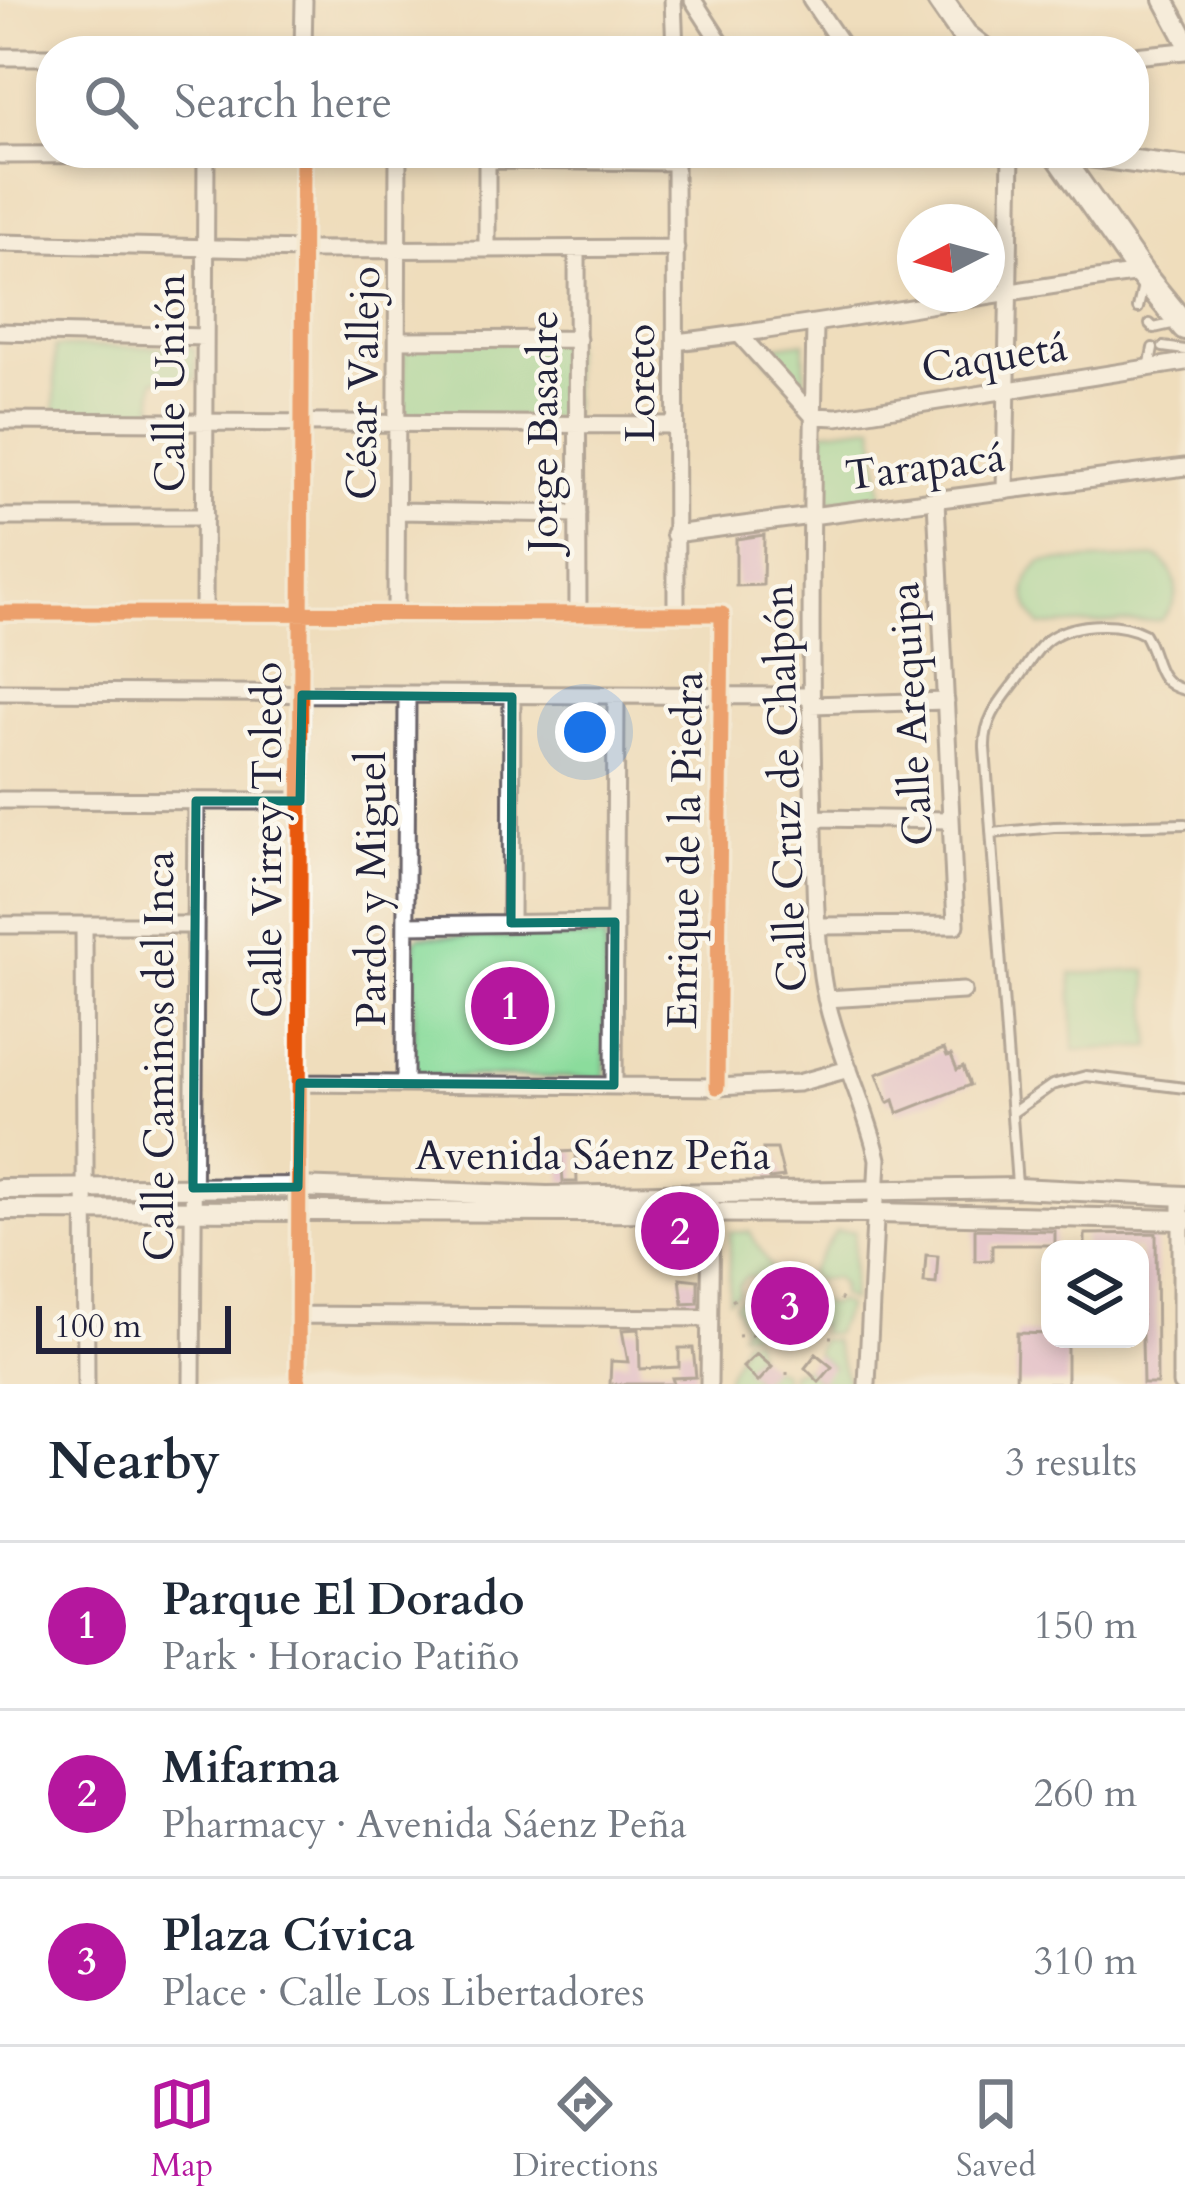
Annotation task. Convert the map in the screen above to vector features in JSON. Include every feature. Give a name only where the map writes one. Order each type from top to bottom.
[{"type":"main road","points":[[940,0],[965,36]]},
{"type":"main road","points":[[960,0],[981,36]]},
{"type":"main road","points":[[1149,163],[1185,168]]},
{"type":"main road","points":[[1068,168],[1183,324]]},
{"type":"street","points":[[303,36],[304,0]]},
{"type":"street","points":[[673,0],[674,36]]},
{"type":"street","points":[[693,0],[716,36]]},
{"type":"street","points":[[811,0],[836,36]]},
{"type":"street","points":[[1164,0],[1185,39]]},
{"type":"street","points":[[1149,55],[1185,51]]},
{"type":"street","points":[[0,57],[36,57]]},
{"type":"street","points":[[0,155],[36,155]]},
{"type":"street","name":"Calle Unión","points":[[204,614],[206,168]]},
{"type":"street","name":"Calle Virrey Toledo","points":[[298,1384],[303,168]]},
{"type":"street","name":"César Vallejo","points":[[395,614],[398,168]]},
{"type":"street","points":[[487,168],[488,249]]},
{"type":"street","name":"Loreto","points":[[675,168],[676,614]]},
{"type":"street","points":[[1005,491],[1011,168]]},
{"type":"street","points":[[0,243],[303,250],[676,248]]},
{"type":"street","name":"Jorge Basadre","points":[[577,249],[578,614]]},
{"type":"street","points":[[676,342],[815,326],[1010,290],[1144,276]]},
{"type":"street","name":"Calle Cruz de Chalpón","points":[[815,326],[810,701],[817,926],[826,999],[878,1159],[867,1384]]},
{"type":"street","points":[[0,332],[205,337]]},
{"type":"street","points":[[739,334],[813,416]]},
{"type":"street","points":[[399,340],[578,339]]},
{"type":"street","name":"Caquetá","points":[[813,416],[837,417],[1185,362]]},
{"type":"street","points":[[0,422],[675,425]]},
{"type":"street","name":"Tarapacá","points":[[674,534],[1185,467]]},
{"type":"street","name":"Calle Arequipa","points":[[817,926],[956,925],[936,500]]},
{"type":"street","points":[[397,511],[578,514]]},
{"type":"street","points":[[0,517],[205,517]]},
{"type":"street","points":[[0,613],[676,614]]},
{"type":"street","name":"Enrique de la Piedra","points":[[676,614],[722,614],[717,1087]]},
{"type":"street","points":[[0,692],[946,701]]},
{"type":"street","name":"Pardo y Miguel","points":[[405,1082],[406,696]]},
{"type":"street","points":[[511,923],[512,697]]},
{"type":"street","points":[[614,1085],[616,698]]},
{"type":"street","points":[[0,800],[300,801]]},
{"type":"street","name":"Calle Caminos del Inca","points":[[192,1384],[196,800]]},
{"type":"street","points":[[814,818],[951,820]]},
{"type":"street","points":[[406,925],[615,922]]},
{"type":"street","points":[[0,925],[195,925]]},
{"type":"street","points":[[84,925],[86,1384]]},
{"type":"street","points":[[826,999],[963,991]]},
{"type":"street","points":[[300,1083],[717,1087],[798,1083],[849,1070]]},
{"type":"street","name":"Avenida Sáenz Peña","points":[[0,1189],[298,1186],[547,1196],[1017,1188],[1183,1196]]},
{"type":"street","points":[[709,1384],[711,1192]]},
{"type":"street","points":[[1181,1384],[1183,1196]]},
{"type":"street","name":"Avenida Sáenz Peña","points":[[0,1210],[878,1213],[1184,1219]]},
{"type":"street","points":[[298,1315],[710,1318]]},
{"type":"lane","points":[[1138,308],[1144,276]]},
{"type":"lane","points":[[1149,368],[1155,348],[1152,326],[1183,324]]},
{"type":"lane","points":[[1155,348],[1185,350]]},
{"type":"lane","points":[[1017,1188],[986,725],[1046,641],[1082,628],[1135,629],[1149,642],[1165,683],[1185,690]]},
{"type":"lane","points":[[992,833],[1185,824]]},
{"type":"lane","points":[[1012,1113],[1052,1085],[1075,1078],[1116,1077],[1185,1088]]},
{"type":"path","points":[[765,1282],[775,1276]]},
{"type":"path","points":[[806,1276],[815,1283]]},
{"type":"path","points":[[732,1301],[740,1295]]},
{"type":"path","points":[[840,1298],[849,1304]]},
{"type":"path","points":[[738,1336],[757,1335]]},
{"type":"path","points":[[817,1337],[838,1337]]},
{"type":"path","points":[[787,1372],[787,1384]]},
{"type":"highlighted area","points":[[302,695],[512,697],[511,923],[615,922],[614,1085],[300,1083],[298,1187],[193,1188],[196,801],[300,801]]},
{"type":"green space","points":[[572,341],[573,418],[403,416],[404,342]]},
{"type":"green space","points":[[804,342],[805,395],[803,397],[757,349]]},
{"type":"green space","points":[[55,347],[194,347],[196,379],[154,380],[153,415],[55,415]]},
{"type":"green space","points":[[874,425],[882,497],[824,503],[823,431]]},
{"type":"green space","points":[[1157,557],[1171,572],[1176,588],[1173,604],[1161,620],[1040,626],[1030,609],[1027,585],[1042,562]]},
{"type":"green space","points":[[419,936],[605,938],[605,1078],[417,1076],[413,1072],[415,940]]},
{"type":"green space","points":[[1147,970],[1151,1047],[1074,1050],[1071,974]]},
{"type":"green space","points":[[836,1231],[855,1231],[851,1301],[841,1295],[841,1284],[835,1278],[816,1280],[808,1274]]},
{"type":"green space","points":[[730,1232],[750,1232],[774,1273],[763,1279],[747,1276],[739,1293],[729,1299]]},
{"type":"green space","points":[[804,1279],[814,1285],[813,1294],[821,1302],[847,1306],[834,1334],[820,1333],[821,1325],[814,1325],[812,1303],[796,1292]]},
{"type":"green space","points":[[776,1280],[782,1292],[768,1300],[762,1325],[756,1325],[756,1332],[740,1333],[743,1324],[734,1303],[741,1298],[758,1302],[766,1286]]},
{"type":"green space","points":[[754,1338],[757,1354],[744,1367],[757,1381],[772,1367],[783,1372],[783,1384],[726,1384],[743,1339]]},
{"type":"green space","points":[[820,1340],[833,1340],[849,1384],[791,1384],[790,1372],[805,1368],[819,1382],[832,1367],[816,1354]]},
{"type":"building","points":[[764,535],[763,585],[736,586],[736,539]]},
{"type":"building","points":[[944,1049],[957,1070],[963,1067],[970,1085],[898,1113],[894,1100],[888,1103],[877,1074]]},
{"type":"building","points":[[763,1149],[777,1149],[784,1177],[769,1179]]},
{"type":"building","points":[[576,1151],[577,1182],[563,1182],[561,1152]]},
{"type":"building","points":[[975,1229],[1055,1231],[1055,1240],[1041,1240],[1041,1245],[992,1245],[992,1260],[975,1261]]},
{"type":"building","points":[[1156,1233],[1157,1384],[1143,1384],[1142,1348],[1149,1348],[1149,1240],[1085,1240],[1085,1234]]},
{"type":"building","points":[[926,1255],[938,1256],[936,1284],[924,1283]]},
{"type":"building","points":[[680,1278],[698,1280],[698,1303],[683,1304]]},
{"type":"building","points":[[639,1329],[640,1369],[679,1367],[679,1348],[693,1348],[696,1377],[672,1378],[674,1384],[610,1384],[611,1361],[628,1362],[622,1330]]},
{"type":"building","points":[[1017,1333],[1041,1334],[1041,1348],[1067,1348],[1067,1384],[1016,1384]]},
{"type":"building","points":[[757,1354],[772,1367],[758,1382],[743,1367]]},
{"type":"building","points":[[816,1354],[832,1367],[819,1382],[805,1368]]},
{"type":"cycle path","points":[[298,1384],[303,168]]},
{"type":"cycle path","points":[[0,613],[722,614],[717,1087]]},
{"type":"place","name":"Parque El Dorado","points":[[510,1006]]},
{"type":"place","name":"Mifarma","points":[[680,1231]]},
{"type":"place","name":"Plaza Cívica","points":[[790,1306]]}]
